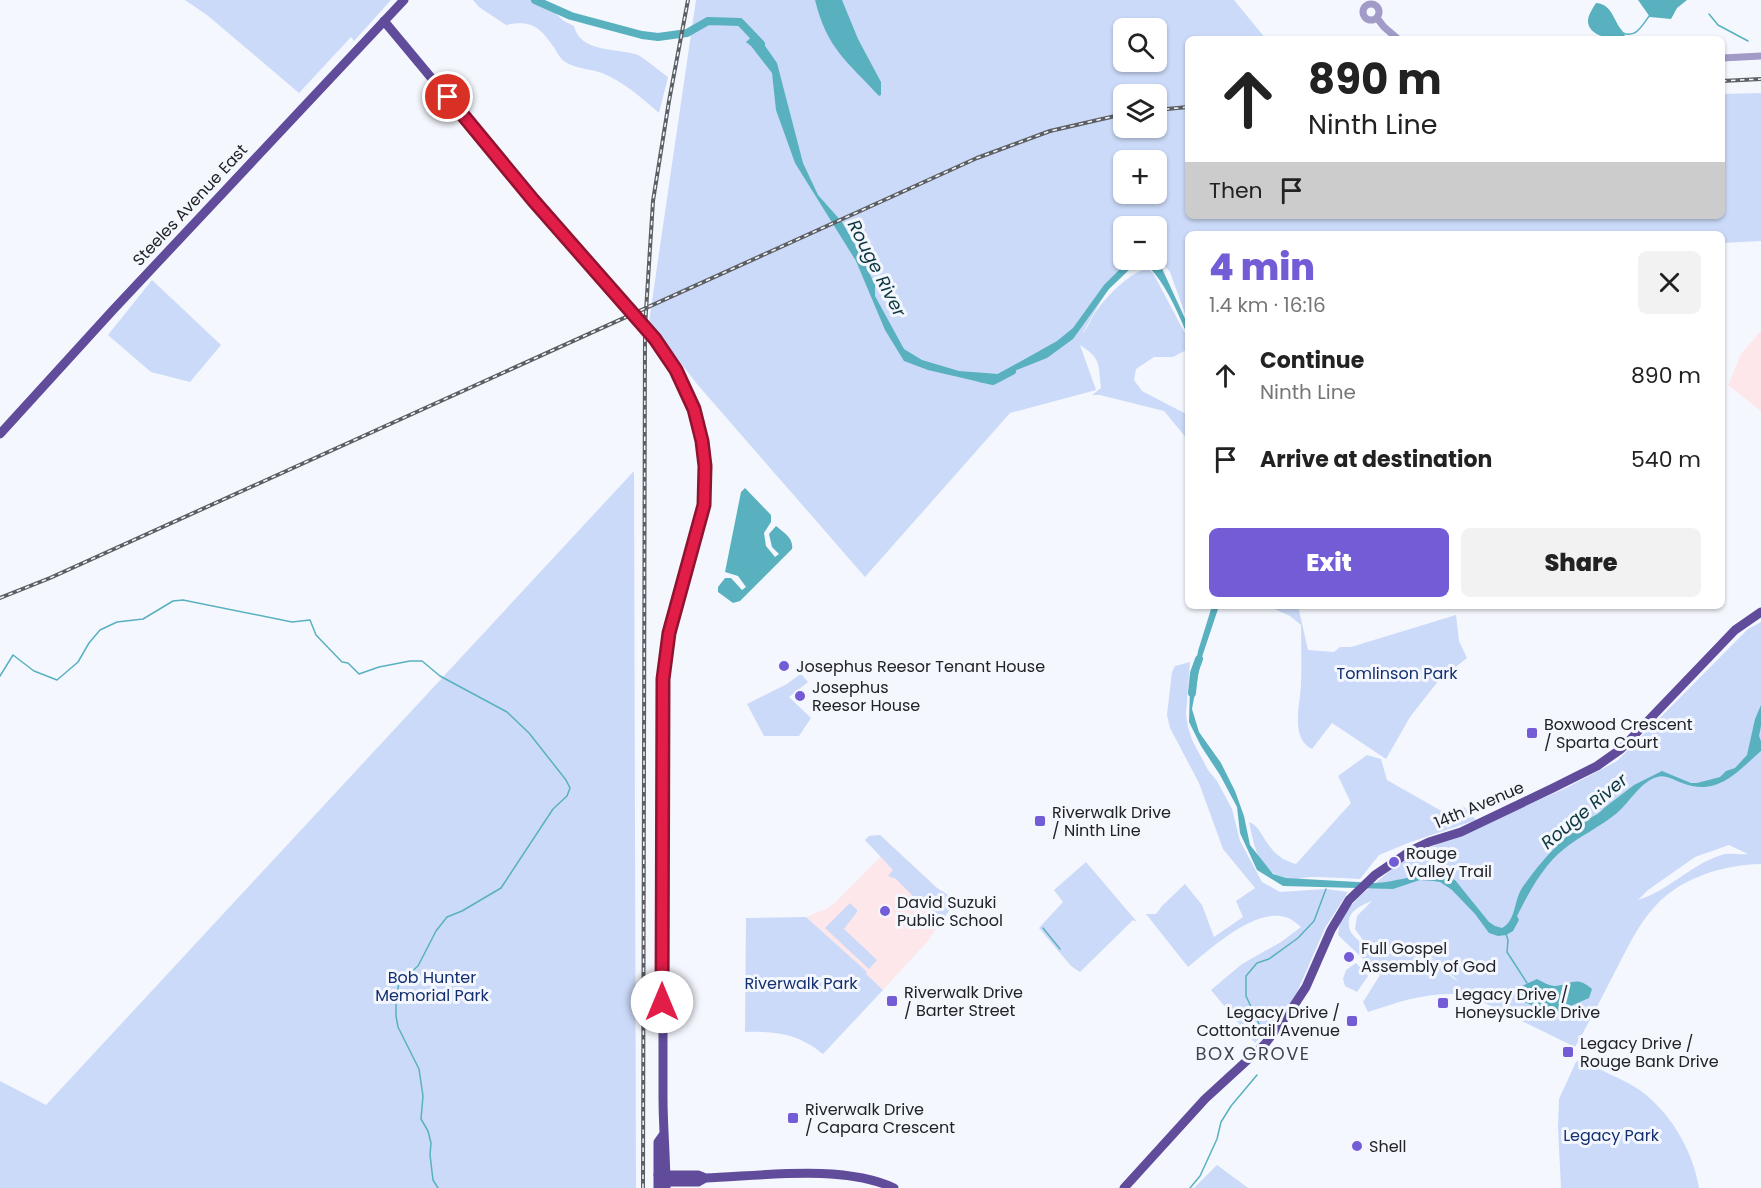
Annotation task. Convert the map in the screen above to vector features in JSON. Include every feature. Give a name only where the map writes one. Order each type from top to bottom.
[{"type":"main road","name":"Steeles Avenue East","points":[[0,434],[404,0]]},
{"type":"main road","points":[[384,21],[533,200],[655,339],[686,388],[702,441],[705,485],[700,526],[669,633],[663,679],[663,1135],[658,1142],[662,1182],[698,1182],[705,1178],[836,1174],[866,1179],[894,1188]]},
{"type":"main road","name":"14th Avenue","points":[[1124,1188],[1205,1099],[1264,1044],[1306,987],[1331,930],[1349,900],[1375,875],[1412,850],[1461,832],[1611,757],[1621,750],[1735,630],[1761,612]]},
{"type":"street","points":[[1377,6],[1385,0]]},
{"type":"street","points":[[1377,6],[1369,4],[1364,7],[1363,12],[1366,19],[1377,18]]},
{"type":"street","points":[[1377,6],[1379,13],[1377,18]]},
{"type":"street","points":[[1377,18],[1394,36]]},
{"type":"street","points":[[1725,58],[1761,56]]},
{"type":"shaded area","points":[[815,0],[842,0],[858,39],[881,82],[881,95],[879,96],[832,43]]},
{"type":"shaded area","points":[[1638,0],[1687,0],[1677,8],[1671,19],[1650,17]]},
{"type":"shaded area","points":[[1596,3],[1604,5],[1610,10],[1625,36],[1603,36],[1592,31],[1588,21]]},
{"type":"shaded area","points":[[756,33],[777,63],[803,163],[818,195],[842,222],[862,257],[875,285],[875,296],[904,349],[922,360],[959,371],[998,374],[1057,341],[1073,328],[1104,285],[1119,270],[1129,270],[1109,289],[1073,339],[1047,358],[984,383],[928,370],[904,361],[885,330],[856,261],[795,163],[776,110],[772,73],[746,42]]},
{"type":"shaded area","points":[[1151,270],[1163,270],[1185,318],[1185,329],[1176,308]]},
{"type":"shaded area","points":[[1761,331],[1761,411],[1728,385],[1741,354]]},
{"type":"shaded area","points":[[745,488],[771,515],[771,522],[764,533],[766,546],[775,557],[779,554],[772,547],[769,534],[776,526],[790,538],[792,549],[740,601],[733,603],[718,592],[718,587],[725,578],[731,578],[742,590],[746,587],[738,576],[725,572],[741,492]]},
{"type":"shaded area","points":[[1211,609],[1218,609],[1201,660],[1192,709],[1199,732],[1221,763],[1235,791],[1244,816],[1250,845],[1273,874],[1286,878],[1375,883],[1425,875],[1445,876],[1455,880],[1489,922],[1502,928],[1510,920],[1522,888],[1551,852],[1568,835],[1634,785],[1662,771],[1691,783],[1697,783],[1720,777],[1726,771],[1735,768],[1747,755],[1755,719],[1761,705],[1759,736],[1761,751],[1735,774],[1716,785],[1694,787],[1663,776],[1645,783],[1617,813],[1557,855],[1526,898],[1513,931],[1498,936],[1489,933],[1452,890],[1440,882],[1420,880],[1393,889],[1283,886],[1257,870],[1240,833],[1237,807],[1189,722],[1190,688],[1198,651]]},
{"type":"shaded area","name":"David Suzuki Public School","points":[[880,835],[937,888],[956,900],[927,942],[883,990],[806,917],[835,903],[881,856],[865,840],[869,836]]},
{"type":"shaded area","points":[[1537,979],[1555,986],[1581,982],[1592,989],[1589,998],[1557,1012],[1546,1011],[1517,999],[1522,986]]},
{"type":"green space","points":[[185,0],[391,0],[354,41],[351,37],[299,93],[207,15]]},
{"type":"green space","points":[[473,0],[540,0],[564,21],[574,26],[578,35],[591,45],[638,55],[668,77],[659,113],[618,81],[565,62],[535,27],[523,23],[506,25],[479,7]]},
{"type":"green space","points":[[696,0],[1234,0],[1264,36],[1185,36],[1185,219],[1725,219],[1725,94],[1761,93],[1761,241],[1725,243],[1725,231],[1185,231],[1185,314],[1167,269],[1167,216],[1113,216],[1113,270],[1119,270],[1082,334],[1101,305],[1120,285],[1142,271],[1149,270],[1153,273],[1185,333],[1185,351],[1173,357],[1154,357],[1136,369],[1134,380],[1142,391],[1185,413],[1185,436],[1164,411],[1092,395],[1101,388],[1098,363],[1092,354],[1080,345],[1096,390],[1010,413],[865,577],[697,384],[649,322]]},
{"type":"green space","points":[[152,280],[221,345],[190,382],[151,372],[108,335]]},
{"type":"green space","name":"Bob Hunter Memorial Park","points":[[634,471],[636,1188],[0,1188],[0,1081],[46,1105]]},
{"type":"green space","name":"Tomlinson Park","points":[[1275,609],[1299,609],[1308,650],[1334,652],[1340,647],[1351,647],[1456,615],[1459,641],[1467,658],[1439,680],[1410,717],[1386,759],[1332,723],[1312,749],[1305,744],[1298,728],[1301,625],[1290,616]]},
{"type":"green space","points":[[1761,622],[1761,864],[1730,867],[1700,876],[1673,890],[1662,900],[1646,917],[1634,936],[1575,1047],[1487,1004],[1473,1000],[1473,995],[1444,994],[1419,997],[1368,1012],[1363,1002],[1380,975],[1338,935],[1340,921],[1360,896],[1398,864],[1415,854],[1566,788],[1617,761],[1748,629]],"holes":[[[1729,845],[1748,854],[1725,854],[1713,858],[1660,890],[1638,900],[1648,890],[1695,857]],[[1372,901],[1357,916],[1355,929],[1365,943],[1387,952],[1427,953],[1458,981],[1430,957],[1382,952],[1366,947],[1359,941],[1350,930],[1350,916],[1356,909]]]},
{"type":"green space","points":[[1190,662],[1186,714],[1192,740],[1232,809],[1240,841],[1262,882],[1280,892],[1326,889],[1348,892],[1325,928],[1292,1004],[1255,1043],[1211,990],[1242,964],[1281,942],[1301,927],[1285,917],[1260,918],[1233,932],[1188,967],[1146,914],[1156,914],[1185,884],[1202,905],[1214,937],[1243,917],[1236,901],[1255,888],[1223,849],[1199,783],[1170,728],[1167,715],[1172,672],[1175,666]]},
{"type":"green space","points":[[802,675],[808,682],[789,697],[811,718],[799,736],[764,736],[747,704],[787,684]]},
{"type":"green space","points":[[1367,755],[1381,759],[1387,780],[1452,817],[1464,807],[1476,820],[1379,855],[1360,879],[1312,877],[1294,879],[1273,873],[1266,867],[1257,852],[1249,822],[1258,829],[1271,849],[1296,864],[1351,803],[1338,776]]},
{"type":"green space","points":[[880,835],[937,888],[956,900],[944,918],[920,903],[896,879],[888,876],[893,870],[865,840],[869,836]]},
{"type":"green space","points":[[1086,862],[1137,922],[1133,920],[1080,972],[1071,966],[1039,928],[1063,902],[1054,890]]},
{"type":"green space","points":[[850,903],[857,912],[844,929],[877,960],[869,969],[825,928]]},
{"type":"green space","name":"Riverwalk Park","points":[[806,917],[867,972],[866,974],[883,990],[823,1054],[805,1042],[787,1035],[745,1032],[746,918]]},
{"type":"green space","points":[[1356,963],[1368,976],[1357,992],[1345,986],[1343,979],[1346,970]]},
{"type":"green space","name":"Legacy Park","points":[[1580,1060],[1631,1085],[1655,1103],[1673,1124],[1687,1149],[1699,1188],[1561,1188],[1559,1099],[1576,1062]]},
{"type":"green space","points":[[1217,1165],[1248,1188],[1194,1188]]},
{"type":"waterway","name":"Rouge River","points":[[535,0],[571,16],[642,35],[658,37],[687,33],[708,21],[740,22],[761,44]]},
{"type":"waterway","points":[[1709,14],[1718,25],[1748,41]]},
{"type":"waterway","points":[[1623,33],[1632,34],[1650,15]]},
{"type":"waterway","name":"Rouge River","points":[[980,378],[993,381],[1012,371]]},
{"type":"waterway","points":[[0,676],[13,655],[34,671],[57,680],[78,662],[100,630],[117,622],[143,619],[173,601],[183,600],[292,622],[310,620],[316,635],[342,662],[348,663],[359,674],[379,667],[422,661],[440,676],[507,712],[529,733],[566,780],[570,788],[567,796],[553,809],[501,888],[462,911],[447,917],[436,931],[418,966],[399,983],[396,999],[398,1027],[419,1069],[423,1096],[421,1119],[428,1131],[431,1143],[433,1180],[438,1188]]},
{"type":"waterway","name":"Rouge River","points":[[1192,693],[1194,673],[1199,659]]},
{"type":"waterway","points":[[1261,1028],[1246,996],[1246,976],[1257,963],[1269,959],[1298,938],[1314,921],[1326,889]]},
{"type":"waterway","points":[[1043,928],[1060,949]]},
{"type":"waterway","points":[[1506,934],[1507,952],[1527,983]]},
{"type":"waterway","points":[[1190,1188],[1200,1176],[1217,1139],[1221,1122],[1257,1075]]},
{"type":"railway","points":[[643,1188],[645,327],[653,201],[688,0]]},
{"type":"railway","points":[[1725,81],[1761,79]]},
{"type":"railway","points":[[1167,109],[1185,107]]},
{"type":"railway","points":[[0,598],[50,578],[977,158],[1050,131],[1113,117]]},
{"type":"place","name":"Josephus Reesor Tenant House","points":[[784,666]]},
{"type":"place","name":"Josephus Reesor House","points":[[800,696]]},
{"type":"place","name":"Boxwood Crescent / Sparta Court","points":[[1532,733]]},
{"type":"place","name":"Riverwalk Drive / Ninth Line","points":[[1040,821]]},
{"type":"place","name":"Rouge Valley Trail","points":[[1394,862]]},
{"type":"place","name":"David Suzuki Public School","points":[[885,911]]},
{"type":"place","name":"Full Gospel Assembly of God","points":[[1349,957]]},
{"type":"place","name":"Riverwalk Drive / Barter Street","points":[[892,1001]]},
{"type":"place","name":"Legacy Drive / Honeysuckle Drive","points":[[1443,1003]]},
{"type":"place","name":"Legacy Drive / Cottontail Avenue","points":[[1352,1021]]},
{"type":"place","name":"Legacy Drive / Rouge Bank Drive","points":[[1568,1052]]},
{"type":"place","name":"Riverwalk Drive / Capara Crescent","points":[[793,1118]]},
{"type":"place","name":"Shell","points":[[1357,1146]]},
{"type":"district","name":"BOX GROVE","points":[[1253,1053]]},
{"type":"route","points":[[448,97],[533,200],[655,339],[682,379],[699,426],[705,466],[704,505],[669,633],[663,679],[662,1002]]}]
